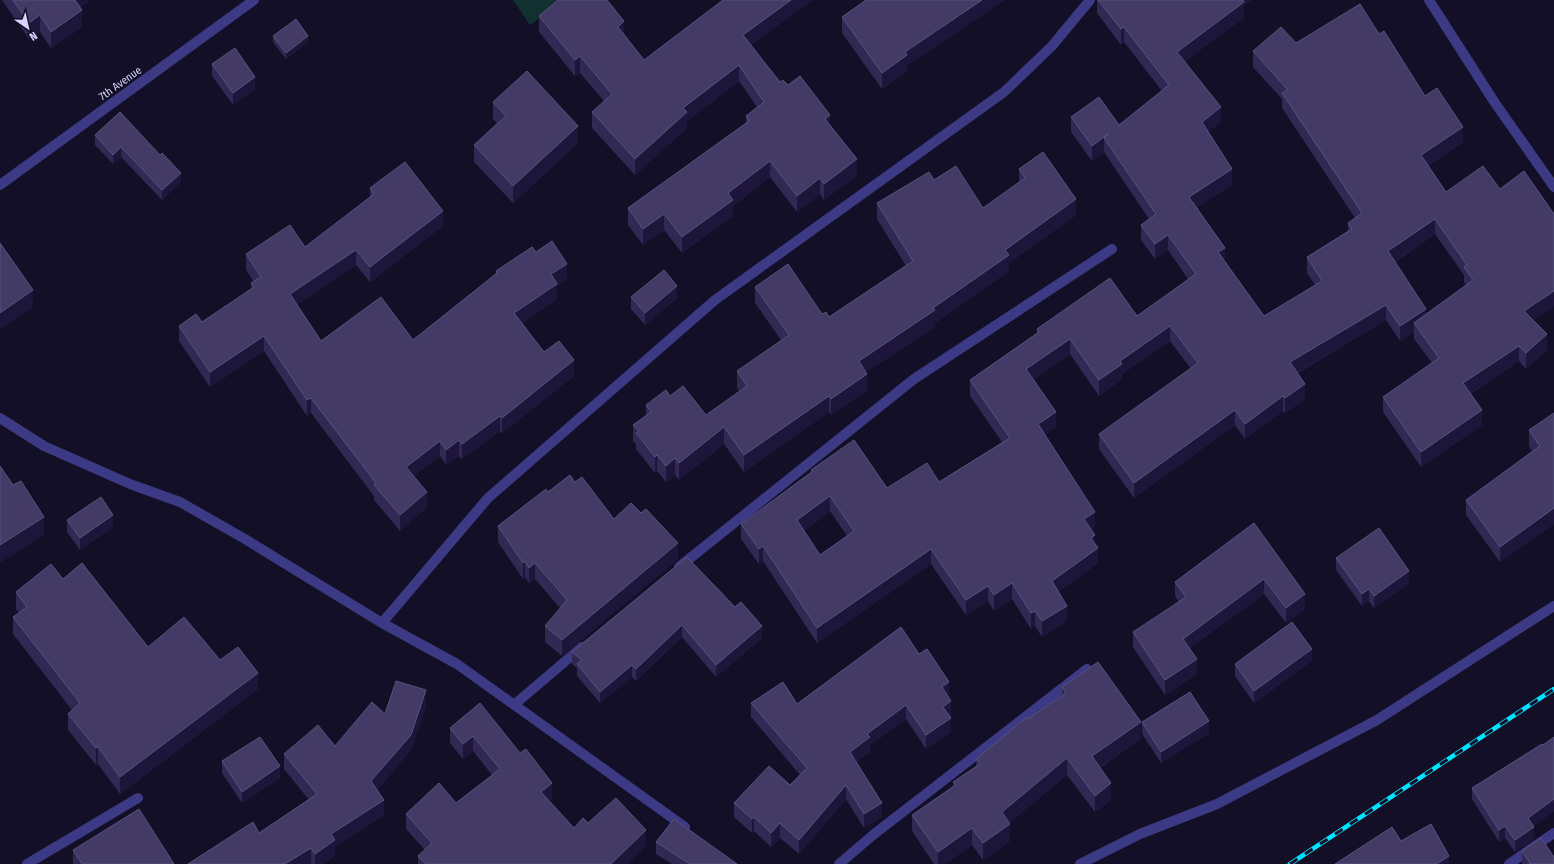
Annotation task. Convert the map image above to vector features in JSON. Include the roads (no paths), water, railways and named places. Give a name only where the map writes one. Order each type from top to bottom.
[{"type":"street","name":"7th Avenue","points":[[0,185],[254,0]]},
{"type":"street","points":[[382,623],[488,498],[715,300],[1004,92],[1052,46],[1090,0]]},
{"type":"street","points":[[1428,0],[1495,103],[1554,187]]},
{"type":"street","points":[[671,573],[914,379],[1112,249]]},
{"type":"street","points":[[0,418],[44,446],[130,484],[180,502],[245,539],[382,623],[458,664],[692,832]]},
{"type":"street","points":[[1080,864],[1140,834],[1217,804],[1377,720],[1554,606]]},
{"type":"street","points":[[515,704],[593,638]]},
{"type":"street","points":[[839,864],[873,835],[1087,669]]},
{"type":"street","points":[[27,864],[138,798]]},
{"type":"street","points":[[1509,864],[1554,833]]},
{"type":"railway","points":[[1290,864],[1554,689]]}]
